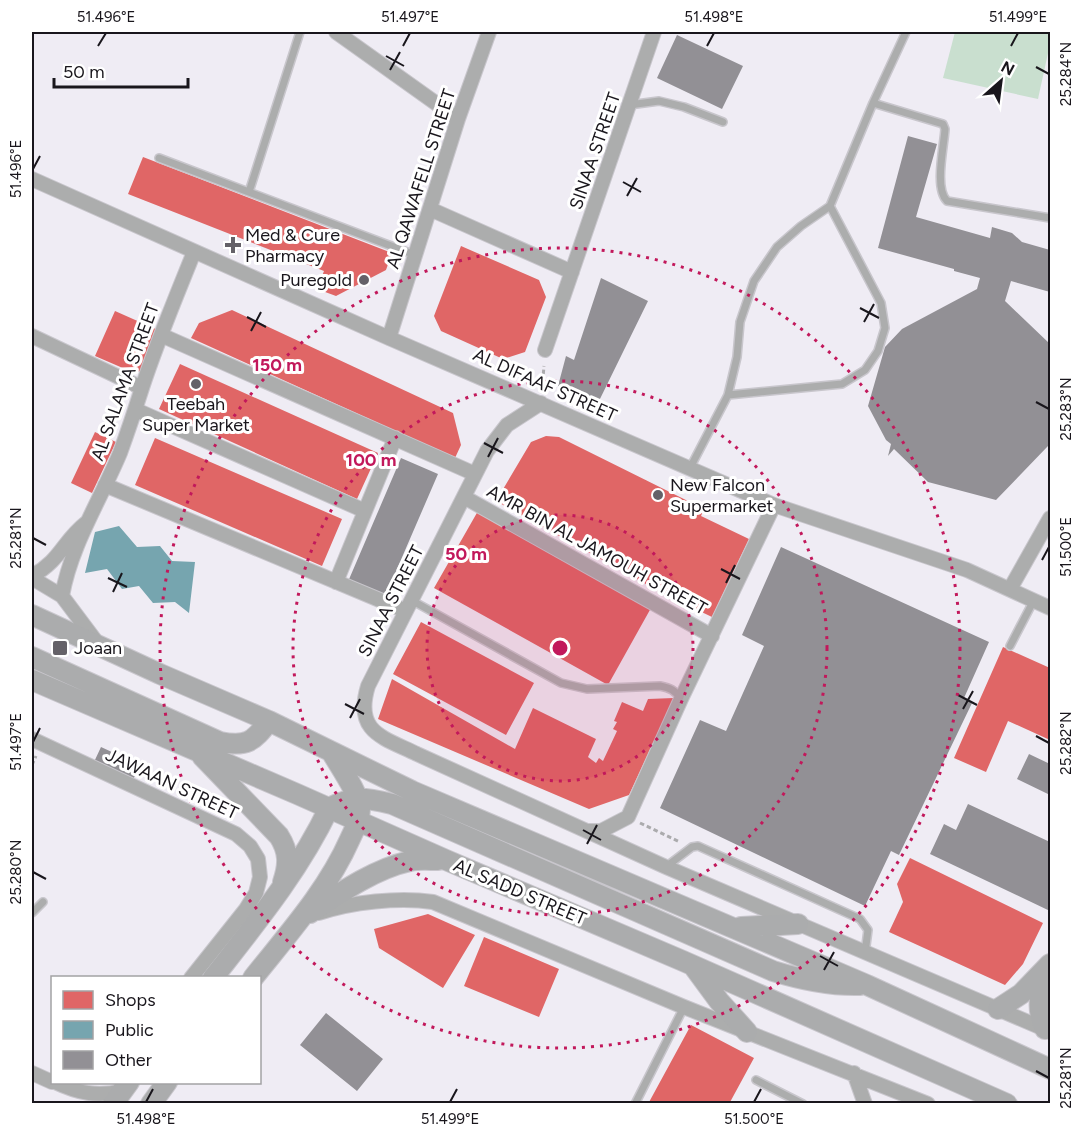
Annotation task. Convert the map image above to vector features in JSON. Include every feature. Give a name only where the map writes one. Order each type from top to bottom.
[{"type":"main road","points":[[32,615],[269,721],[412,791],[867,985],[1050,1069]]},
{"type":"main road","points":[[32,657],[220,742],[235,745],[249,742],[269,721]]},
{"type":"main road","name":"AL SADD STREET","points":[[32,680],[692,965],[1007,1104]]},
{"type":"main road","points":[[196,750],[279,836],[287,848],[288,865],[280,892]]},
{"type":"main road","points":[[255,976],[300,920],[345,851],[358,822],[361,808],[359,798],[332,753]]},
{"type":"main road","points":[[215,976],[280,892],[315,836],[329,808],[344,800],[359,798],[400,808],[773,970],[803,980],[837,986],[867,985]]},
{"type":"main road","points":[[300,920],[353,886],[392,867],[411,860],[446,860]]},
{"type":"main road","points":[[732,927],[798,924]]},
{"type":"main road","points":[[998,1010],[1021,994],[1050,964]]},
{"type":"main road","points":[[692,965],[719,1001],[747,1032]]},
{"type":"main road","points":[[1048,1030],[1038,1008],[1039,997],[1050,969]]},
{"type":"main road","points":[[151,1104],[166,1084]]},
{"type":"street","points":[[336,32],[458,119]]},
{"type":"street","name":"AL QAWAFELL STREET","points":[[389,338],[458,119],[489,32]]},
{"type":"street","name":"SINAA STREET","points":[[545,350],[654,32]]},
{"type":"street","name":"AL DIFAAF STREET","points":[[32,179],[389,338],[774,504],[967,570],[1050,608]]},
{"type":"street","points":[[430,209],[572,272]]},
{"type":"street","name":"AL SALAMA STREET","points":[[62,596],[69,566],[136,410],[161,335],[194,252]]},
{"type":"street","points":[[161,335],[475,474]]},
{"type":"street","points":[[32,336],[142,388]]},
{"type":"street","name":"SINAA STREET","points":[[541,403],[507,425],[494,440],[368,686],[363,701],[363,716],[372,729],[381,736],[586,831]]},
{"type":"street","points":[[136,410],[365,511]]},
{"type":"street","points":[[336,582],[395,438]]},
{"type":"street","points":[[105,485],[336,582],[408,606]]},
{"type":"street","name":"AMR BIN AL JAMOUH STREET","points":[[464,497],[712,636]]},
{"type":"street","points":[[586,831],[601,831],[628,817],[681,699],[774,504]]},
{"type":"street","points":[[1010,589],[1050,518]]},
{"type":"street","name":"AL SALAMA STREET","points":[[32,577],[55,559],[70,537],[86,523]]},
{"type":"street","points":[[32,577],[62,596],[99,646]]},
{"type":"street","name":"JAWAAN STREET","points":[[32,739],[236,834],[250,846],[258,859],[260,877],[256,892],[246,909],[193,976]]},
{"type":"street","points":[[586,831],[1048,1030]]},
{"type":"street","points":[[300,920],[353,905],[417,900],[433,902],[684,1007],[928,1104]]},
{"type":"street","points":[[32,1073],[51,1081]]},
{"type":"street","points":[[854,1073],[865,1104]]},
{"type":"street","points":[[58,1084],[93,1095],[121,1092]]},
{"type":"street","points":[[58,1084],[80,1104]]},
{"type":"street","points":[[896,1104],[909,1096]]},
{"type":"lane","points":[[249,192],[300,32]]},
{"type":"lane","points":[[690,468],[728,395],[737,357],[740,322],[754,281],[777,247],[801,226],[830,206],[873,103],[906,32]]},
{"type":"lane","points":[[629,105],[658,101],[684,107],[723,122]]},
{"type":"lane","points":[[873,103],[942,124],[945,129],[940,185],[942,196],[947,201],[1050,218]]},
{"type":"lane","points":[[159,158],[416,255]]},
{"type":"lane","points":[[728,395],[842,384],[865,370],[878,351],[885,328],[881,303],[830,206]]},
{"type":"lane","points":[[1011,646],[1034,600]]},
{"type":"lane","points":[[408,606],[561,683],[587,689],[669,687],[681,699]]},
{"type":"lane","points":[[666,867],[692,847],[698,846],[860,920],[868,930],[865,952]]},
{"type":"lane","points":[[32,914],[43,902]]},
{"type":"lane","points":[[635,1104],[684,1007]]},
{"type":"lane","points":[[756,1080],[803,1104]]},
{"type":"path","points":[[541,403],[545,350]]},
{"type":"path","points":[[628,817],[692,847]]},
{"type":"green space","points":[[955,32],[1050,32],[1050,44],[1038,99],[943,78]]},
{"type":"building: Shops","points":[[143,157],[392,253],[386,270],[336,296],[317,289],[324,271],[128,194]]},
{"type":"building: Shops","points":[[461,246],[539,280],[546,297],[525,352],[503,359],[441,331],[434,316]]},
{"type":"building: Shops","points":[[232,310],[453,413],[461,445],[455,458],[191,338],[199,323]]},
{"type":"building: Shops","points":[[115,311],[160,331],[144,371],[132,372],[95,356]]},
{"type":"building: Shops","points":[[180,364],[378,453],[357,499],[159,409]]},
{"type":"building: Shops","points":[[95,432],[116,442],[92,493],[71,483]]},
{"type":"building: Shops","points":[[546,436],[559,437],[704,509],[701,516],[749,539],[712,617],[664,594],[496,501],[531,442]]},
{"type":"building: Shops","points":[[155,438],[342,519],[322,566],[135,485]]},
{"type":"building: Shops","points":[[478,511],[651,608],[608,685],[434,588]]},
{"type":"building: Shops","points":[[421,622],[534,683],[506,735],[393,674]]},
{"type":"building: Shops","points":[[1003,647],[1050,668],[1050,740],[1008,721],[986,772],[954,758]]},
{"type":"building: Shops","points":[[392,679],[515,749],[533,708],[596,739],[588,757],[596,763],[599,758],[603,761],[617,731],[613,729],[617,722],[614,721],[622,702],[643,711],[648,699],[674,698],[629,795],[589,809],[378,719]]},
{"type":"building: Shops","points":[[910,858],[1043,923],[1023,964],[1005,985],[889,932],[903,902],[897,884]]},
{"type":"building: Shops","points":[[428,914],[475,935],[443,988],[379,948],[374,929]]},
{"type":"building: Shops","points":[[484,937],[559,969],[539,1017],[464,986]]},
{"type":"building: Shops","points":[[691,1025],[754,1058],[729,1104],[648,1104]]},
{"type":"building: Public","points":[[119,526],[137,547],[160,546],[172,561],[195,562],[189,613],[175,602],[153,603],[139,586],[122,589],[107,569],[85,573],[95,532]]},
{"type":"building: Other","points":[[677,35],[743,66],[722,109],[657,78]]},
{"type":"building: Other","points":[[908,136],[937,144],[916,217],[990,238],[992,227],[1012,233],[1022,242],[1050,250],[1050,292],[1011,281],[1005,301],[1050,344],[1050,437],[1048,446],[996,500],[928,482],[894,449],[888,456],[891,444],[886,440],[868,406],[885,347],[902,329],[977,289],[980,278],[878,248]]},
{"type":"building: Other","points":[[601,278],[648,301],[597,405],[558,386],[566,356],[574,360]]},
{"type":"building: Other","points":[[401,458],[438,474],[384,599],[347,584]]},
{"type":"building: Other","points":[[781,547],[989,642],[964,698],[972,703],[899,855],[891,851],[865,906],[660,808],[700,720],[726,731],[764,646],[742,635]]},
{"type":"building: Other","points":[[101,747],[140,765],[133,780],[94,762]]},
{"type":"building: Other","points":[[1029,754],[1050,764],[1050,795],[1017,779]]},
{"type":"building: Other","points":[[968,804],[1050,842],[1050,911],[930,854],[944,824],[956,830]]},
{"type":"building: Other","points":[[326,1013],[383,1059],[357,1091],[300,1045]]},
{"type":"place","name":"Med & Cure Pharmacy","points":[[233,245]]},
{"type":"place","name":"Puregold","points":[[364,280]]},
{"type":"place","name":"Teebah Super Market","points":[[196,384]]},
{"type":"place","name":"New Falcon Supermarket","points":[[658,495]]},
{"type":"place","name":"Joaan","points":[[60,648]]}]
